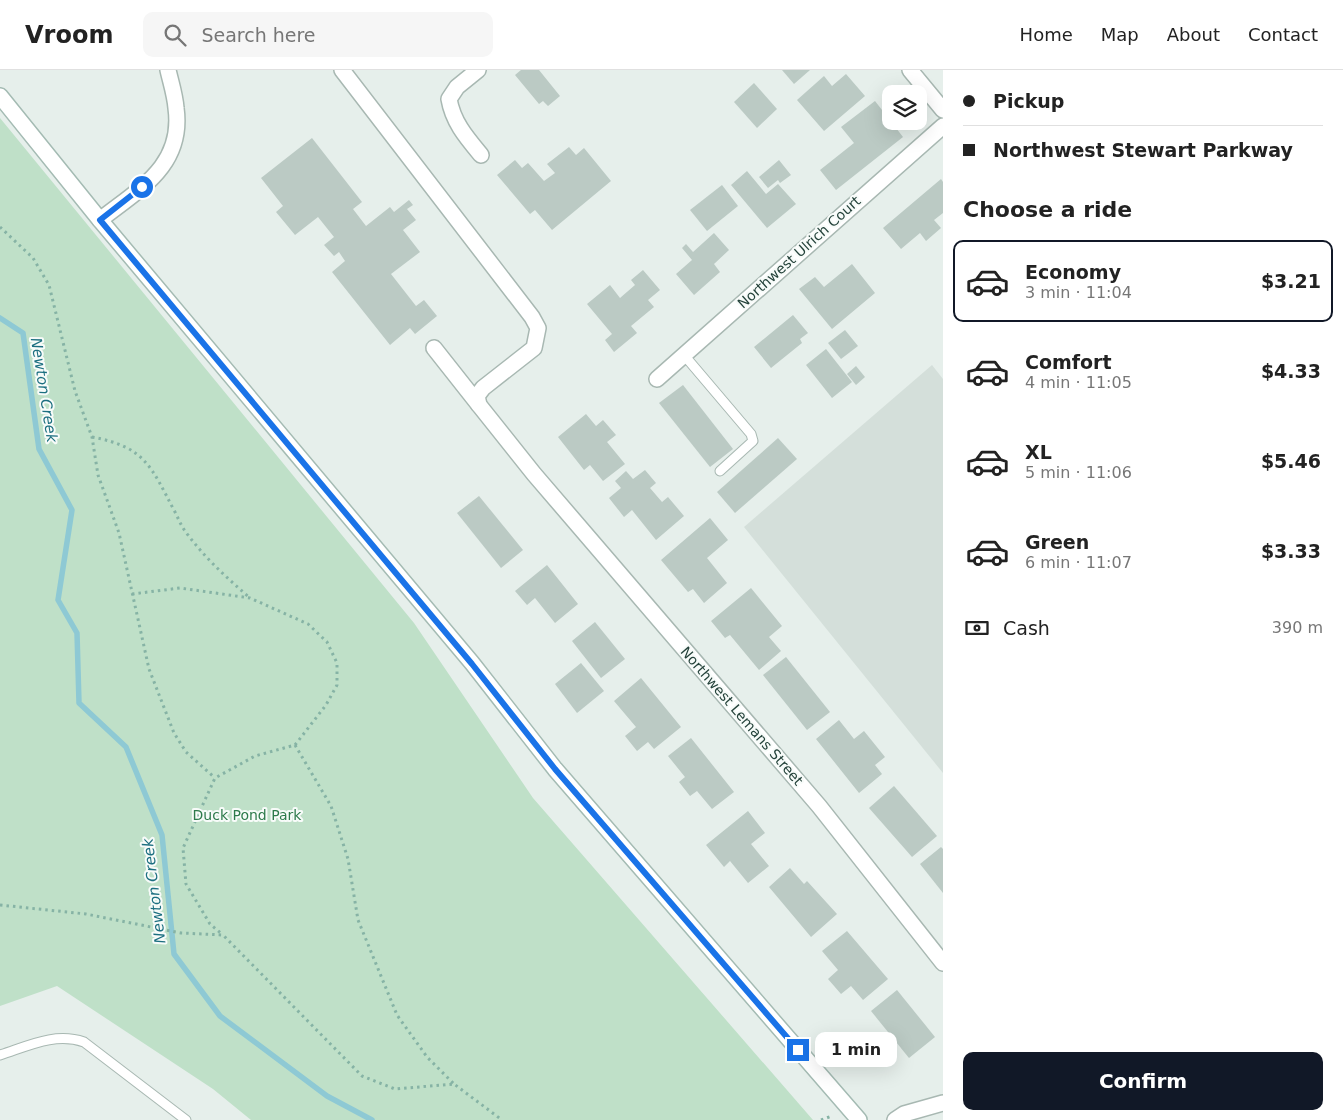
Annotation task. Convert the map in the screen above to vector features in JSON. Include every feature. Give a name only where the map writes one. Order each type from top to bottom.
[{"type":"street","points":[[100,220],[155,176],[166,164],[176,130],[176,108],[168,70]]},
{"type":"street","points":[[342,70],[532,317],[538,328],[534,348],[484,388],[477,396],[479,405]]},
{"type":"street","points":[[478,70],[457,87],[449,99],[452,114],[461,131],[481,155]]},
{"type":"street","points":[[910,70],[943,110]]},
{"type":"street","points":[[0,96],[100,220],[472,664],[555,769],[859,1120]]},
{"type":"street","name":"Northwest Ulrich Court","points":[[657,379],[943,126]]},
{"type":"street","name":"Northwest Lemans Street","points":[[434,348],[534,474],[819,806],[943,963]]},
{"type":"street","points":[[895,1120],[904,1114],[943,1103]]},
{"type":"lane","points":[[684,354],[751,434],[753,441],[720,471]]},
{"type":"lane","points":[[0,1055],[55,1037],[77,1039],[84,1042],[186,1120]]},
{"type":"path","points":[[0,227],[34,258],[49,285],[75,391],[92,437],[98,475],[119,533],[149,669],[174,733],[186,752],[215,778]]},
{"type":"path","points":[[92,437],[117,442],[140,455],[153,470],[186,534],[214,568],[250,598],[308,624],[327,642],[337,663],[337,685],[326,705],[295,745],[255,756],[215,778],[183,848],[186,884],[210,924],[224,935],[362,1076],[394,1089],[454,1084]]},
{"type":"path","points":[[132,594],[180,588],[250,598]]},
{"type":"path","points":[[295,745],[331,806],[348,859],[358,920],[397,1015],[427,1057],[454,1084],[502,1120]]},
{"type":"path","points":[[0,904],[86,914],[181,933],[224,935]]},
{"type":"shaded area","points":[[932,365],[943,379],[943,773],[744,527]]},
{"type":"green space","name":"Duck Pond Park","points":[[0,118],[414,623],[533,798],[813,1120],[251,1120],[213,1089],[57,986],[0,1006]]},
{"type":"building","points":[[521,70],[539,70],[560,96],[548,106],[543,101],[539,104],[515,75]]},
{"type":"building","points":[[782,70],[810,70],[794,84]]},
{"type":"building","points":[[846,74],[865,96],[824,131],[797,100],[824,76],[832,86]]},
{"type":"building","points":[[754,83],[777,109],[757,128],[734,102]]},
{"type":"building","points":[[875,101],[882,110],[882,130],[898,130],[903,137],[836,190],[820,170],[854,143],[841,127]]},
{"type":"building","points":[[312,138],[362,202],[353,209],[366,226],[390,207],[394,212],[409,200],[413,205],[407,209],[416,220],[403,230],[420,252],[391,274],[416,306],[424,300],[437,316],[415,334],[410,328],[390,345],[332,272],[345,261],[339,252],[334,256],[324,245],[334,237],[318,217],[295,235],[276,212],[283,206],[261,178]]},
{"type":"building","points":[[569,147],[576,155],[584,148],[611,181],[552,230],[535,210],[530,214],[497,175],[515,160],[522,168],[528,163],[544,181],[555,173],[547,164]]},
{"type":"building","points":[[779,160],[791,175],[780,183],[778,180],[768,188],[759,177]]},
{"type":"building","points":[[747,171],[766,194],[778,184],[796,204],[767,228],[731,185]]},
{"type":"building","points":[[941,179],[943,182],[943,213],[934,220],[941,228],[926,241],[920,233],[901,249],[883,228]]},
{"type":"building","points":[[722,185],[738,206],[707,231],[690,210]]},
{"type":"building","points":[[714,233],[729,250],[714,264],[720,272],[694,295],[676,274],[692,260],[682,248],[686,244],[693,252]]},
{"type":"building","points":[[852,264],[875,293],[832,329],[799,289],[815,277],[824,287]]},
{"type":"building","points":[[643,270],[660,290],[648,300],[654,307],[631,326],[637,333],[614,352],[605,340],[612,334],[587,304],[610,285],[620,298],[635,285],[631,280]]},
{"type":"building","points":[[793,315],[808,333],[800,339],[802,343],[771,368],[754,347]]},
{"type":"building","points":[[845,330],[858,346],[841,359],[828,343]]},
{"type":"building","points":[[826,349],[852,382],[832,398],[806,365]]},
{"type":"building","points":[[856,366],[865,377],[856,385],[847,374]]},
{"type":"building","points":[[683,385],[733,449],[710,467],[659,403]]},
{"type":"building","points":[[586,414],[596,426],[603,420],[616,435],[607,442],[625,464],[603,481],[590,465],[584,470],[558,437]]},
{"type":"building","points":[[778,438],[797,459],[735,513],[717,492]]},
{"type":"building","points":[[645,470],[656,483],[650,488],[662,502],[668,497],[684,516],[656,540],[632,510],[624,517],[609,498],[621,488],[615,481],[626,471],[633,479]]},
{"type":"building","points":[[479,496],[523,550],[501,568],[457,513]]},
{"type":"building","points":[[710,518],[728,540],[707,558],[727,583],[704,603],[693,589],[688,592],[661,560]]},
{"type":"building","points":[[547,565],[578,604],[555,623],[535,598],[527,605],[515,591]]},
{"type":"building","points":[[751,588],[782,626],[769,637],[781,651],[759,670],[730,635],[725,638],[711,621]]},
{"type":"building","points":[[595,622],[625,659],[601,678],[572,641]]},
{"type":"building","points":[[786,657],[830,712],[807,730],[763,675]]},
{"type":"building","points":[[581,663],[604,691],[577,713],[555,684]]},
{"type":"building","points":[[641,678],[681,727],[654,749],[648,742],[637,751],[625,736],[636,727],[614,701]]},
{"type":"building","points":[[839,720],[854,739],[864,731],[885,757],[875,765],[882,774],[859,793],[816,739]]},
{"type":"building","points":[[691,738],[734,792],[712,809],[697,791],[690,796],[679,782],[685,777],[668,756]]},
{"type":"building","points":[[894,786],[937,836],[912,857],[869,808]]},
{"type":"building","points":[[748,811],[765,833],[751,844],[769,866],[748,883],[730,861],[724,867],[706,845]]},
{"type":"building","points":[[941,847],[943,849],[943,893],[920,864]]},
{"type":"building","points":[[790,868],[804,884],[807,881],[837,914],[811,937],[769,887]]},
{"type":"building","points":[[847,931],[888,979],[863,1000],[851,986],[841,994],[828,979],[838,970],[822,951]]},
{"type":"building","points":[[897,990],[935,1037],[909,1058],[871,1011]]},
{"type":"waterway","name":"Newton Creek","points":[[0,318],[23,333],[39,449],[72,510],[58,600],[77,633],[79,703],[126,747],[162,835],[174,954],[220,1016],[327,1096],[372,1120]]},
{"type":"route","points":[[142,187],[100,220],[472,664],[555,769],[798,1050]]}]
